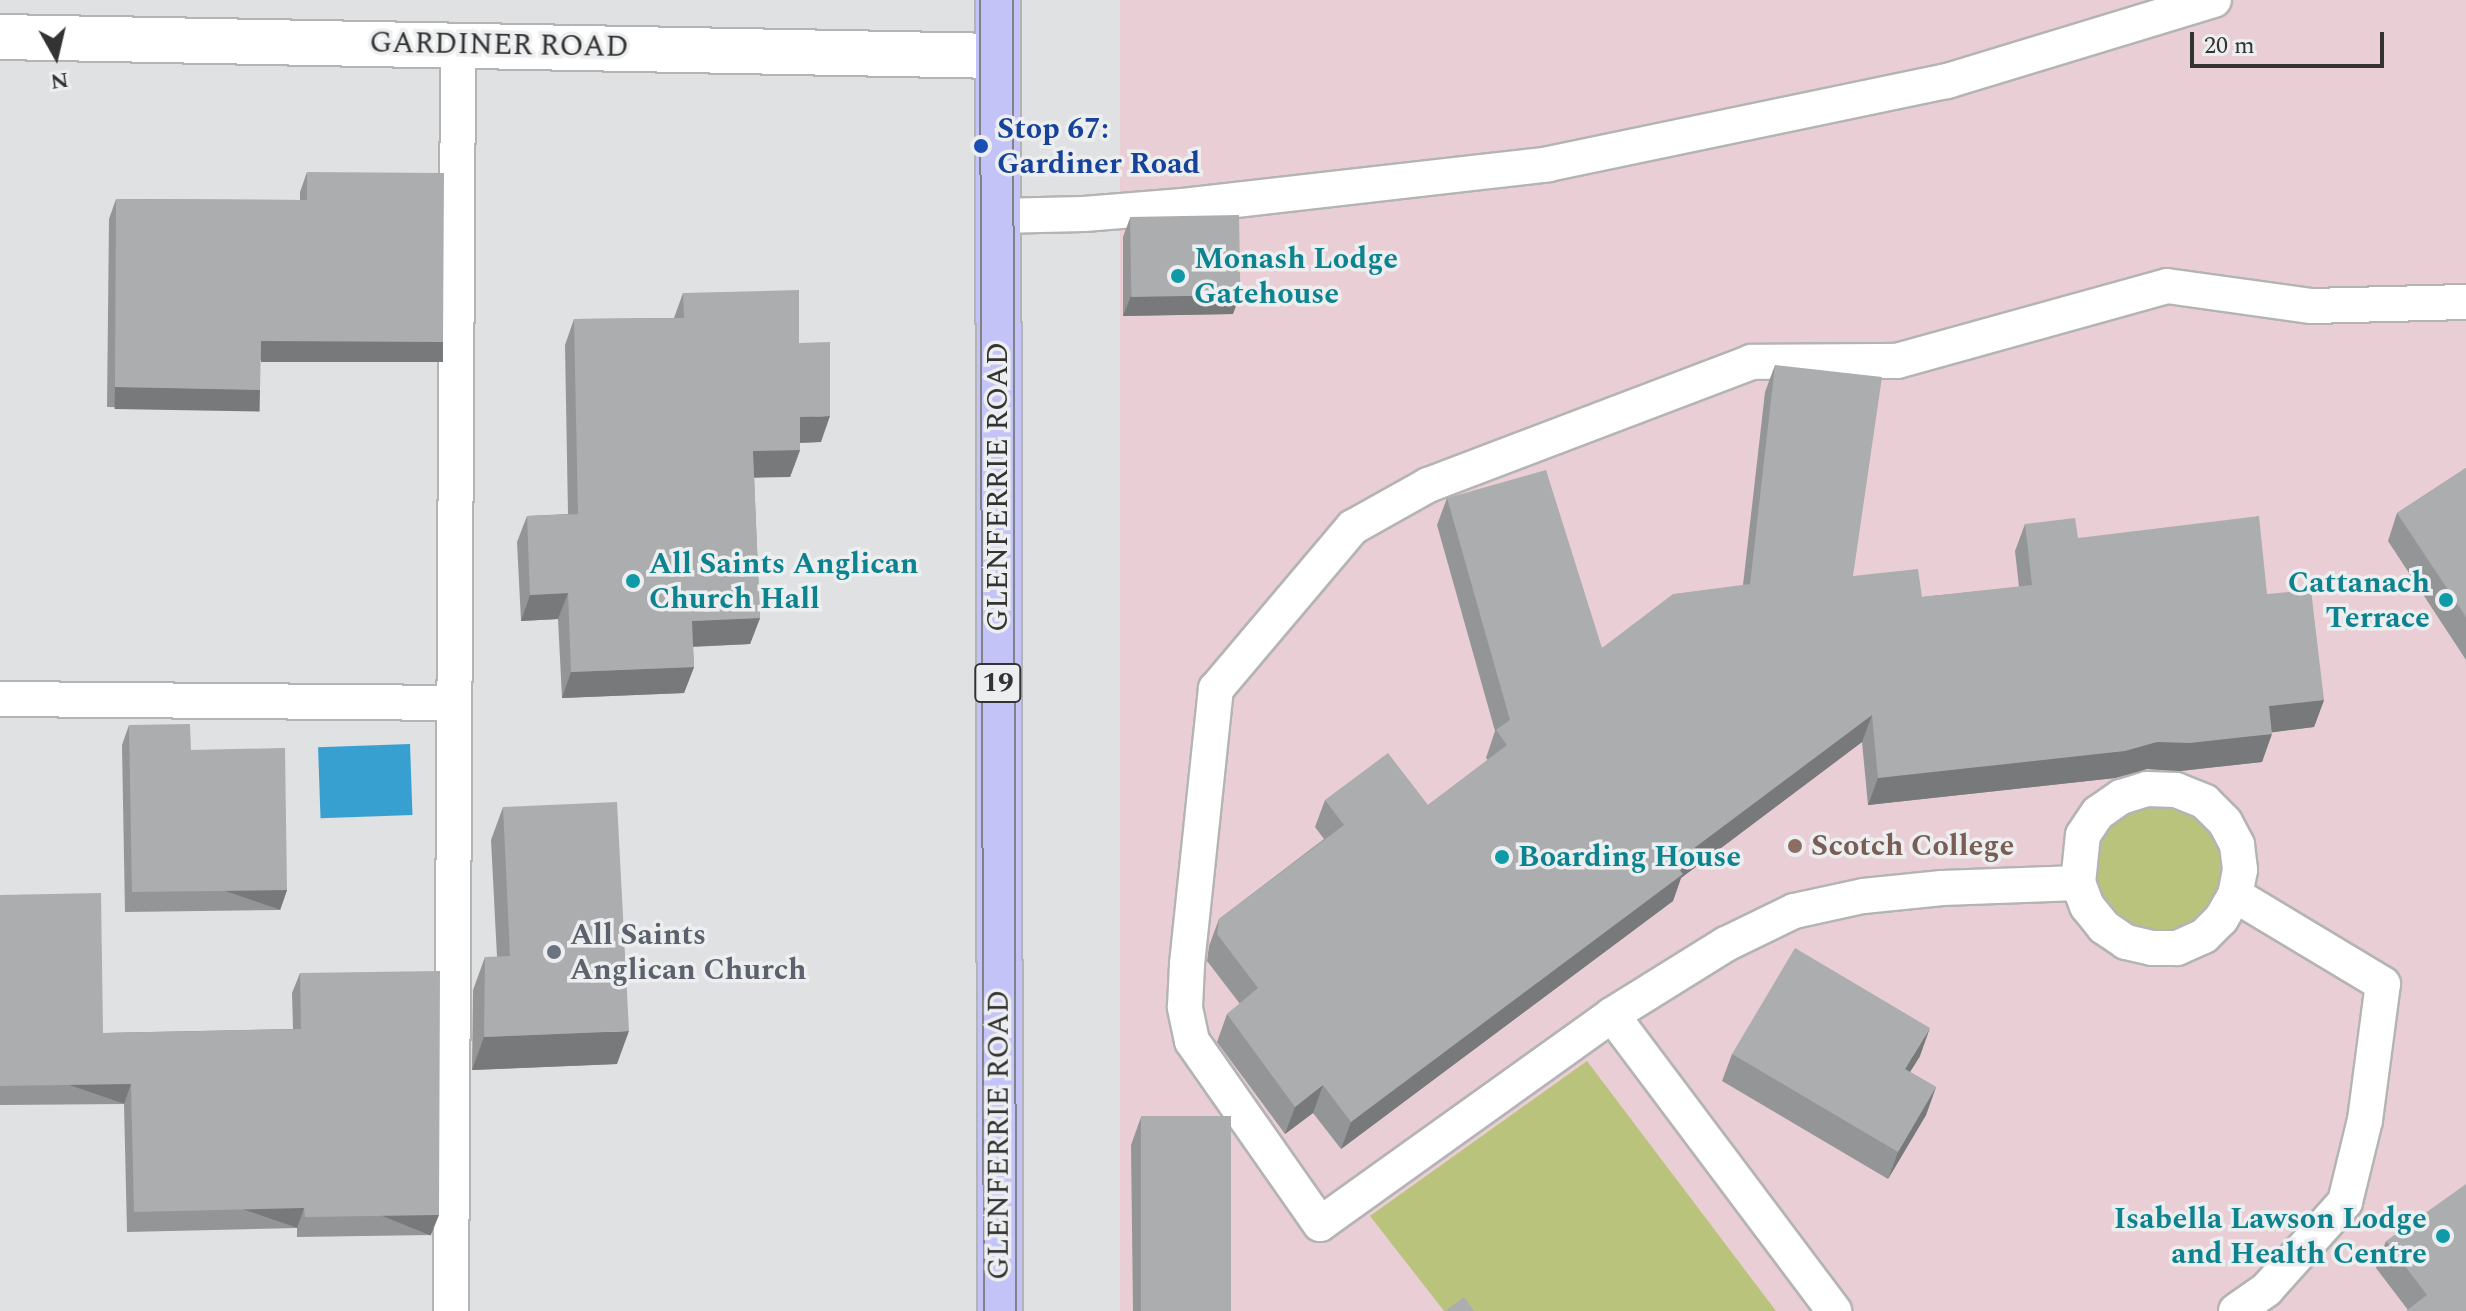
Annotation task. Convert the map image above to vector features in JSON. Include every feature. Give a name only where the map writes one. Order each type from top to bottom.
[{"type":"main road","name":"GLENFERRIE ROAD","points":[[998,0],[1000,1311]]},
{"type":"street","name":"GARDINER ROAD","points":[[0,37],[458,43],[998,56]]},
{"type":"lane","points":[[997,216],[1084,214],[1183,206],[1549,164],[1947,81],[2214,0]]},
{"type":"lane","points":[[451,1311],[458,43]]},
{"type":"lane","points":[[2078,883],[1863,896],[1794,911],[1726,944],[1612,1015],[1320,1224],[1192,1041],[1185,1007],[1216,689],[1353,527],[1428,485],[1751,362],[1897,361],[2167,286],[2312,306],[2466,302]]},
{"type":"lane","points":[[0,699],[453,703]]},
{"type":"lane","points":[[2147,789],[2176,790],[2205,802],[2225,822],[2237,845],[2240,870],[2235,895],[2221,919],[2204,936],[2177,948],[2152,948],[2126,942],[2104,927],[2087,906],[2078,883],[2077,858],[2083,835],[2098,813],[2121,797],[2147,789]]},
{"type":"lane","points":[[2235,895],[2383,984],[2365,1120],[2345,1202],[2267,1289],[2236,1311]]},
{"type":"lane","points":[[1612,1015],[1834,1311]]},
{"type":"shaded area","name":"Scotch College","points":[[1120,0],[2466,0],[2466,1311],[1120,1311]]},
{"type":"green space","points":[[2159,806],[2183,811],[2204,824],[2217,845],[2222,869],[2217,893],[2204,914],[2183,927],[2159,932],[2135,927],[2114,914],[2101,893],[2096,869],[2101,845],[2114,824],[2135,811]]},
{"type":"green space","points":[[1587,1061],[1776,1311],[1444,1311],[1370,1216]]},
{"type":"water","points":[[410,744],[412,815],[321,818],[318,747]]},
{"type":"building","points":[[307,172],[444,173],[443,342],[261,341],[260,390],[115,387],[116,199],[307,200]]},
{"type":"building","name":"Monash Lodge Gatehouse","points":[[1239,215],[1240,295],[1131,297],[1130,217]]},
{"type":"building","points":[[799,290],[799,343],[830,342],[830,416],[800,417],[800,450],[753,451],[760,618],[692,621],[694,667],[571,672],[568,593],[530,595],[527,516],[578,514],[574,319],[684,318],[683,293]]},
{"type":"building","name":"Boarding House","points":[[1775,365],[1882,377],[1853,576],[1918,569],[1922,597],[2032,585],[2025,524],[2075,518],[2078,538],[2259,516],[2267,594],[2311,590],[2324,700],[2269,706],[2272,734],[2190,743],[2157,742],[2125,751],[1878,778],[1872,715],[1674,863],[1683,874],[1351,1122],[1323,1085],[1295,1107],[1227,1014],[1258,988],[1217,934],[1219,919],[1344,825],[1325,800],[1388,753],[1428,805],[1507,745],[1496,730],[1510,720],[1447,498],[1546,470],[1602,648],[1673,594],[1750,584]]},
{"type":"building","points":[[2466,468],[2466,617],[2397,513]]},
{"type":"building","points":[[190,724],[191,750],[285,748],[287,890],[132,892],[129,725]]},
{"type":"building","name":"All Saints Anglican Church","points":[[617,802],[629,1031],[484,1037],[485,957],[510,956],[503,807]]},
{"type":"building","points":[[101,893],[103,1033],[301,1029],[300,973],[440,971],[439,1215],[305,1217],[304,1208],[134,1212],[131,1084],[0,1086],[0,895]]},
{"type":"building","points":[[1795,948],[1930,1028],[1905,1069],[1936,1087],[1898,1152],[1732,1054]]},
{"type":"building","points":[[1141,1116],[1231,1116],[1231,1311],[1141,1311]]},
{"type":"building","name":"Isabella Lawson Lodge and Health Centre","points":[[2466,1184],[2466,1311],[2406,1311],[2427,1295],[2386,1241]]},
{"type":"building","points":[[1464,1297],[1474,1311],[1445,1311]]},
{"type":"tram line","points":[[980,0],[984,1311]]},
{"type":"tram line","points":[[1013,0],[1016,1311]]},
{"type":"place","name":"Stop 67: Gardiner Road","points":[[981,146]]},
{"type":"place","name":"Monash Lodge Gatehouse","points":[[1178,276]]},
{"type":"place","name":"All Saints Anglican Church Hall","points":[[633,581]]},
{"type":"place","name":"Cattanach Terrace","points":[[2446,600]]},
{"type":"place","name":"Scotch College","points":[[1795,846]]},
{"type":"place","name":"Boarding House","points":[[1502,857]]},
{"type":"place","name":"All Saints Anglican Church","points":[[554,952]]},
{"type":"place","name":"Isabella Lawson Lodge and Health Centre","points":[[2443,1236]]}]
